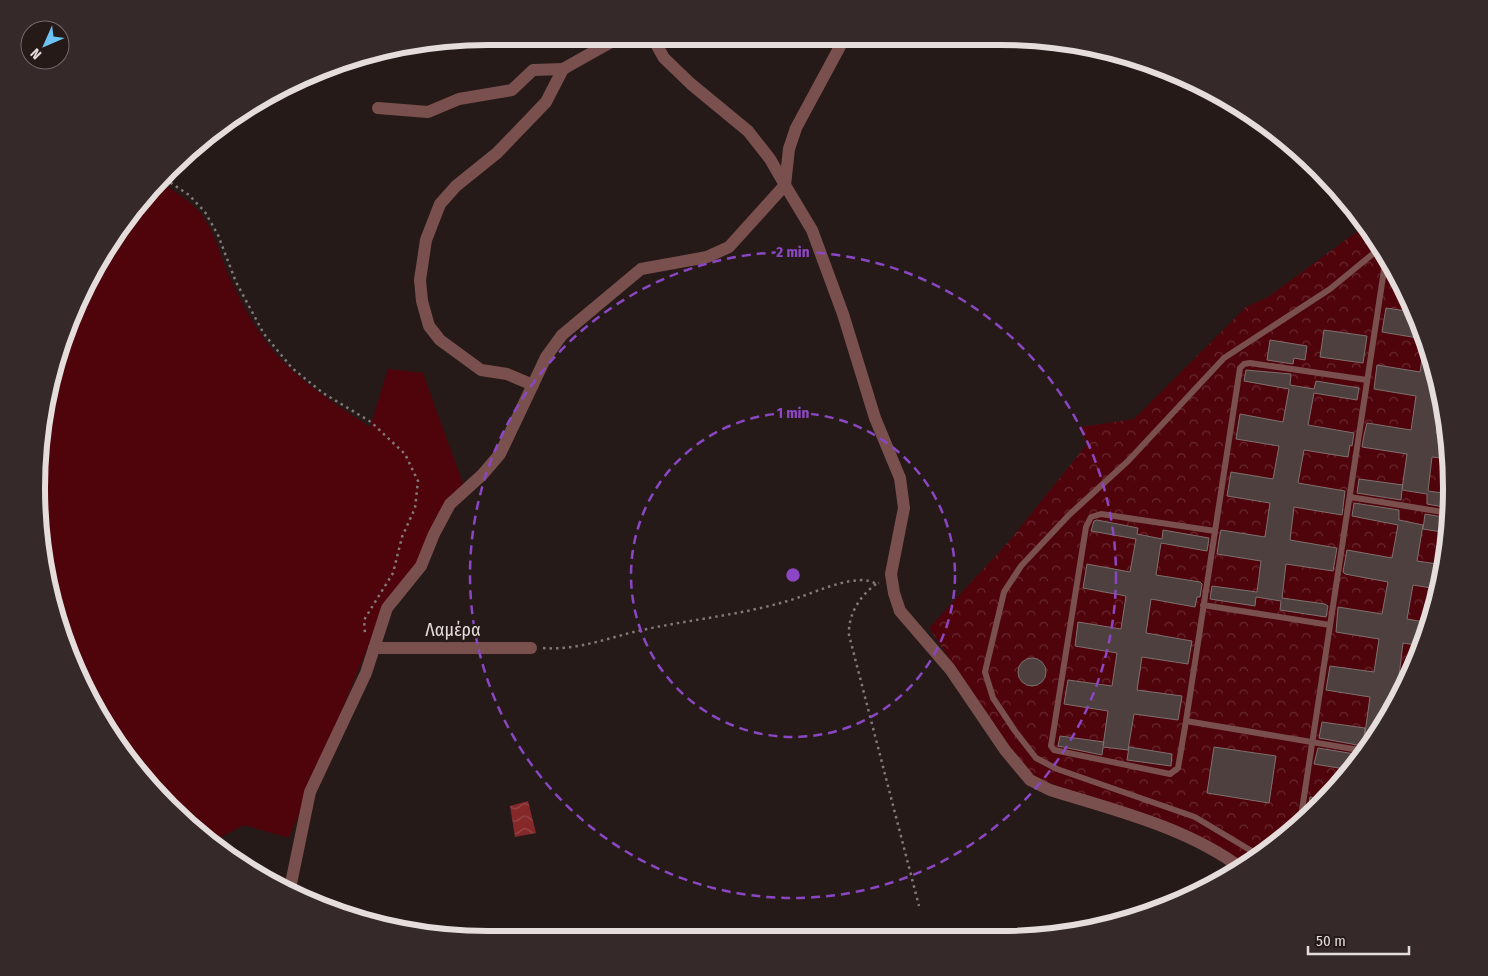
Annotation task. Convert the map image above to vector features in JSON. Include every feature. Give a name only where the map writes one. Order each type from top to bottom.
[{"type":"street","points":[[378,108],[428,112],[459,99],[512,90],[533,70],[563,69],[606,45]]},
{"type":"street","points":[[657,45],[664,58],[748,130],[770,159],[812,230],[843,314],[875,418],[900,478],[904,508],[892,581],[900,611],[950,669],[1005,750],[1030,780],[1050,790],[1181,834],[1235,864]]},
{"type":"street","points":[[290,884],[310,792],[366,673],[387,608],[421,566],[434,534],[450,504],[482,475],[500,454],[546,357],[562,335],[642,269],[707,257],[729,247],[785,185],[789,150],[796,128],[841,45]]},
{"type":"street","points":[[533,385],[507,374],[481,370],[440,340],[429,326],[422,301],[420,280],[426,240],[440,204],[456,186],[497,152],[546,102],[563,69]]},
{"type":"street","name":"Λαμέρα","points":[[374,648],[532,648]]},
{"type":"lane","points":[[1252,851],[1195,817],[1057,769],[1036,758],[993,698],[985,672],[991,640],[1004,592],[1022,566],[1069,515],[1128,461],[1213,370],[1238,348],[1330,289],[1375,252]]},
{"type":"lane","points":[[1302,812],[1385,269]]},
{"type":"lane","points":[[1215,531],[1101,514],[1091,517],[1086,527],[1051,746],[1061,753],[1170,774],[1178,768],[1186,721],[1203,605],[1215,531],[1238,376],[1244,364],[1250,363],[1367,380]]},
{"type":"lane","points":[[1350,497],[1442,512]]},
{"type":"lane","points":[[1203,605],[1330,625]]},
{"type":"lane","points":[[1186,721],[1357,750]]},
{"type":"path","points":[[169,182],[189,195],[205,212],[218,235],[236,282],[270,341],[292,368],[323,393],[371,422],[405,454],[418,481],[415,508],[402,537],[392,573],[364,620],[365,635],[374,648]]},
{"type":"path","points":[[532,648],[563,650],[648,629],[766,608],[852,580],[870,580],[876,584]]},
{"type":"path","points":[[892,581],[876,584],[866,591],[848,624],[849,635],[919,906]]},
{"type":"green space","points":[[166,185],[192,205],[205,220],[240,299],[267,343],[293,371],[323,395],[370,427],[388,369],[423,373],[463,484],[435,518],[424,553],[378,622],[289,838],[244,825],[218,839],[196,821],[155,780],[120,734],[104,709],[79,658],[60,603],[49,546],[45,488],[46,459],[49,430],[60,373],[79,318],[104,266],[137,218]]},
{"type":"green space","points":[[1359,230],[1384,267],[1397,292],[1409,318],[1428,373],[1439,430],[1442,459],[1442,517],[1439,546],[1428,603],[1409,658],[1384,709],[1351,758],[1313,801],[1270,839],[1236,863],[1033,776],[1020,764],[929,628],[1011,539],[1087,444],[1080,427],[1134,419],[1246,307],[1268,297]]},
{"type":"water","points":[[528,801],[536,833],[515,837],[510,806]]},
{"type":"building","points":[[1386,308],[1406,311],[1416,338],[1382,332]]},
{"type":"building","points":[[1324,330],[1367,336],[1363,363],[1320,357]]},
{"type":"building","points":[[1270,340],[1307,346],[1305,360],[1294,358],[1293,364],[1267,360]]},
{"type":"building","points":[[1422,356],[1434,402],[1438,422],[1436,433],[1439,434],[1442,458],[1432,457],[1428,491],[1443,493],[1442,507],[1427,504],[1427,494],[1402,490],[1401,500],[1357,493],[1359,479],[1403,485],[1407,454],[1362,447],[1367,423],[1411,430],[1416,396],[1374,389],[1377,365],[1420,372]]},
{"type":"building","points":[[1246,370],[1291,374],[1290,385],[1314,389],[1316,381],[1359,388],[1357,400],[1314,393],[1308,425],[1354,433],[1352,446],[1350,445],[1348,457],[1304,450],[1298,483],[1345,491],[1342,515],[1294,507],[1290,540],[1337,548],[1333,571],[1286,564],[1282,598],[1325,604],[1328,606],[1326,617],[1280,610],[1281,601],[1256,597],[1255,606],[1210,599],[1212,586],[1257,592],[1261,561],[1217,554],[1219,540],[1221,530],[1265,537],[1270,503],[1227,496],[1231,472],[1273,479],[1279,446],[1236,439],[1240,414],[1283,422],[1289,389],[1244,381]]},
{"type":"building","points":[[1354,503],[1399,510],[1399,520],[1423,525],[1417,561],[1436,564],[1431,588],[1413,585],[1407,619],[1422,622],[1414,645],[1403,643],[1399,676],[1401,676],[1384,709],[1368,734],[1365,733],[1370,697],[1326,690],[1330,666],[1374,672],[1379,639],[1336,632],[1338,607],[1382,614],[1388,582],[1345,574],[1343,572],[1347,550],[1392,558],[1398,525],[1352,516]]},
{"type":"building","points":[[1425,514],[1442,517],[1440,532],[1423,529]]},
{"type":"building","points":[[1094,521],[1138,528],[1137,534],[1162,539],[1163,530],[1209,538],[1207,551],[1161,543],[1156,575],[1200,582],[1202,584],[1200,597],[1197,597],[1195,607],[1151,599],[1146,633],[1192,641],[1188,664],[1142,657],[1137,690],[1182,696],[1178,720],[1134,714],[1128,750],[1103,747],[1102,755],[1058,746],[1060,736],[1104,742],[1108,711],[1064,704],[1068,680],[1112,686],[1117,653],[1075,646],[1078,622],[1121,629],[1126,596],[1083,588],[1087,564],[1130,572],[1136,539],[1091,531]]},
{"type":"building","points":[[1032,658],[1042,662],[1046,672],[1042,682],[1032,686],[1022,682],[1018,672],[1022,662]]},
{"type":"building","points":[[1322,722],[1365,728],[1364,740],[1360,745],[1319,738]]},
{"type":"building","points":[[1129,747],[1172,754],[1171,766],[1127,760]]},
{"type":"building","points":[[1214,747],[1276,756],[1269,803],[1207,793]]},
{"type":"building","points":[[1318,748],[1354,754],[1342,769],[1314,764]]},
{"type":"building","points":[[1310,797],[1316,798],[1313,801],[1309,805]]}]
